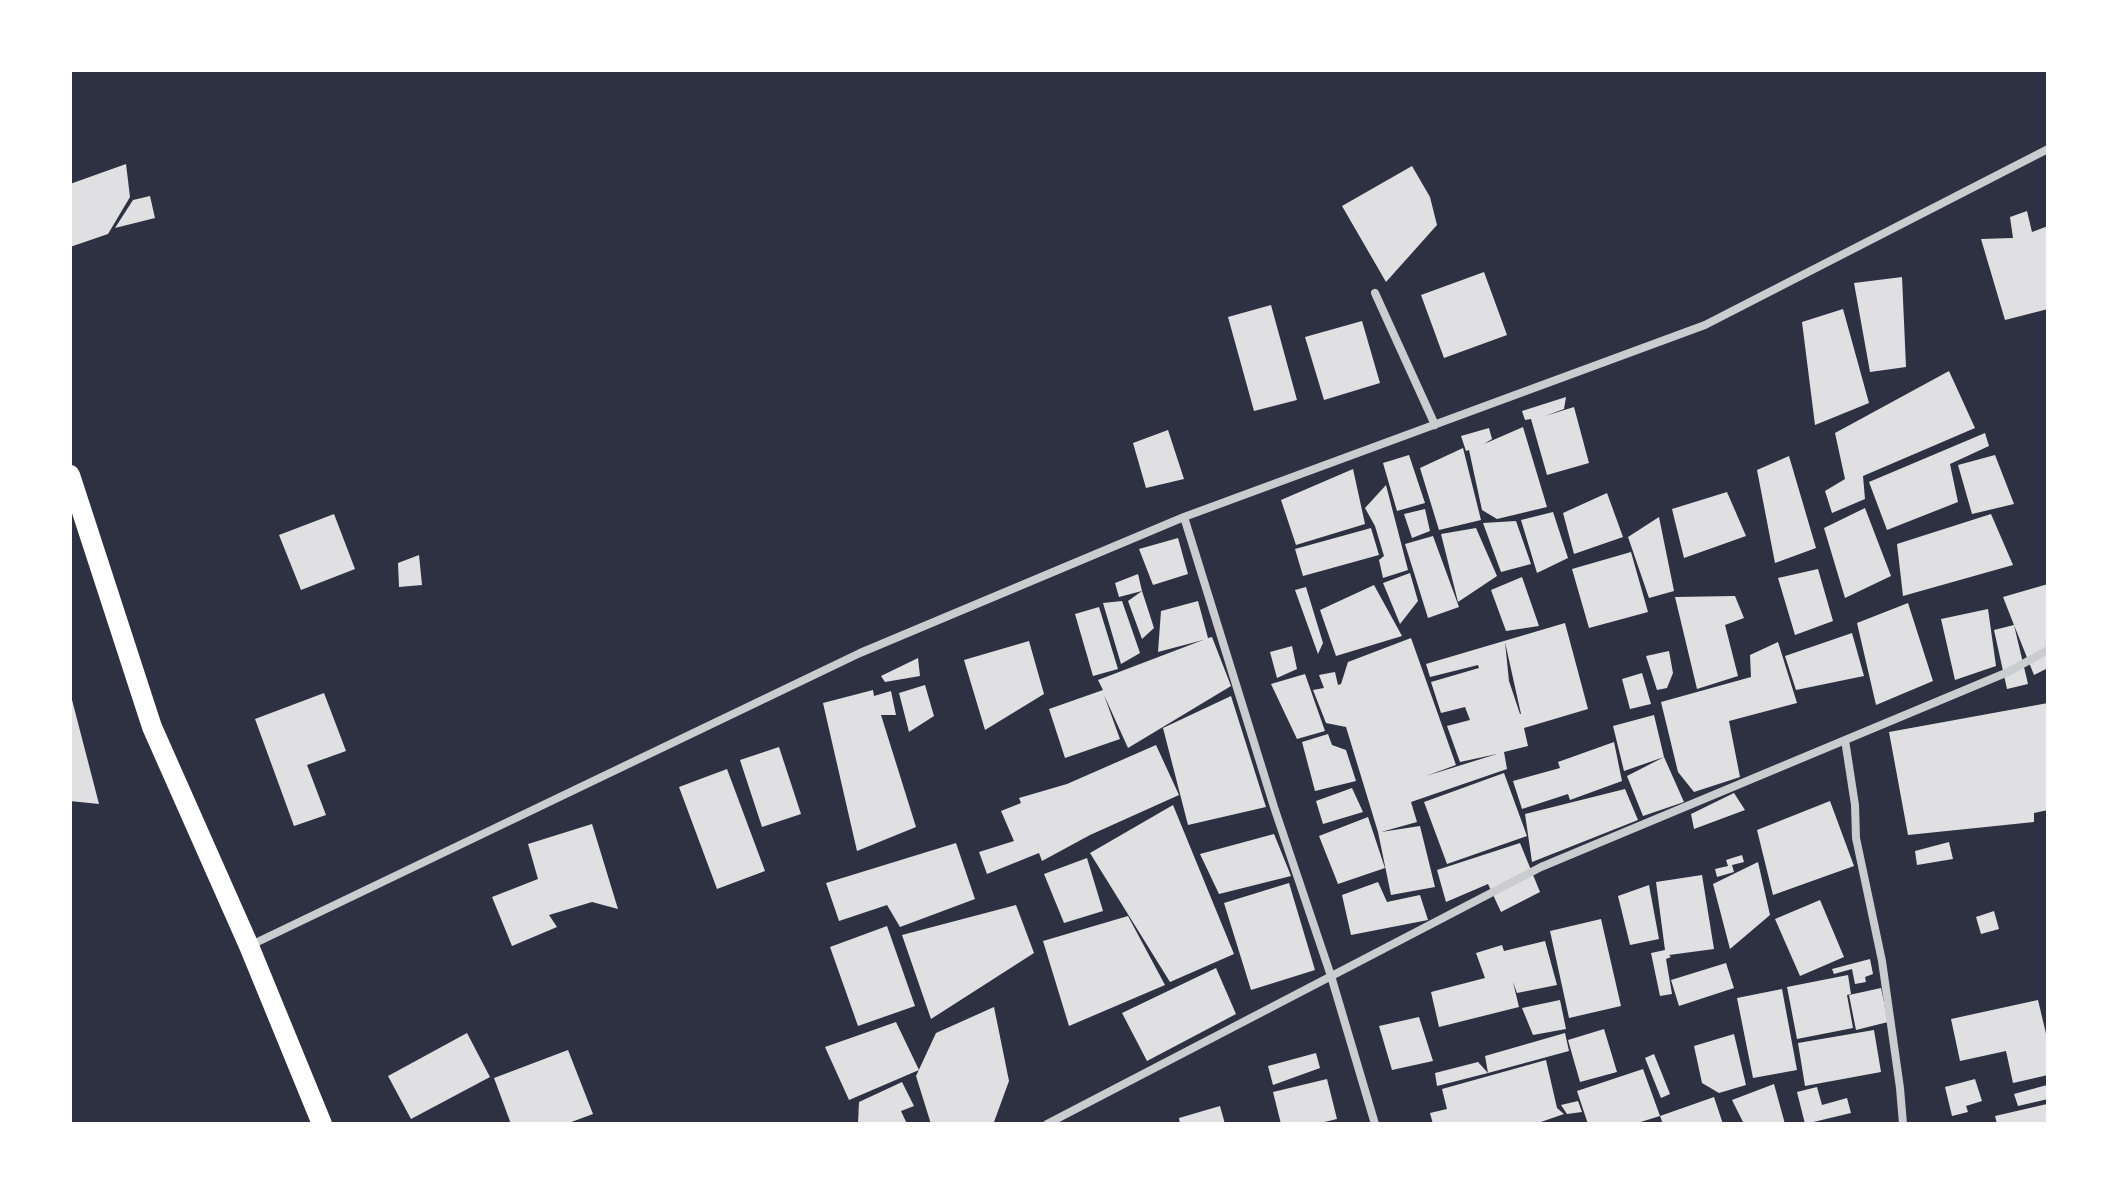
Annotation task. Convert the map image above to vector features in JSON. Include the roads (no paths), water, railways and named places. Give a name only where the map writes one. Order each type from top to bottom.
[{"type":"main road","points":[[70,475],[152,727],[249,946],[322,1124]]},
{"type":"street","points":[[249,946],[860,653],[1184,517],[1705,325],[2048,149]]},
{"type":"street","points":[[1375,293],[1435,425]]},
{"type":"street","points":[[1184,517],[1274,807],[1331,976],[1375,1124]]},
{"type":"street","points":[[1047,1124],[1541,867],[2008,672],[2048,650]]},
{"type":"street","points":[[1845,740],[1855,805],[1856,838],[1882,961],[1903,1124]]}]
